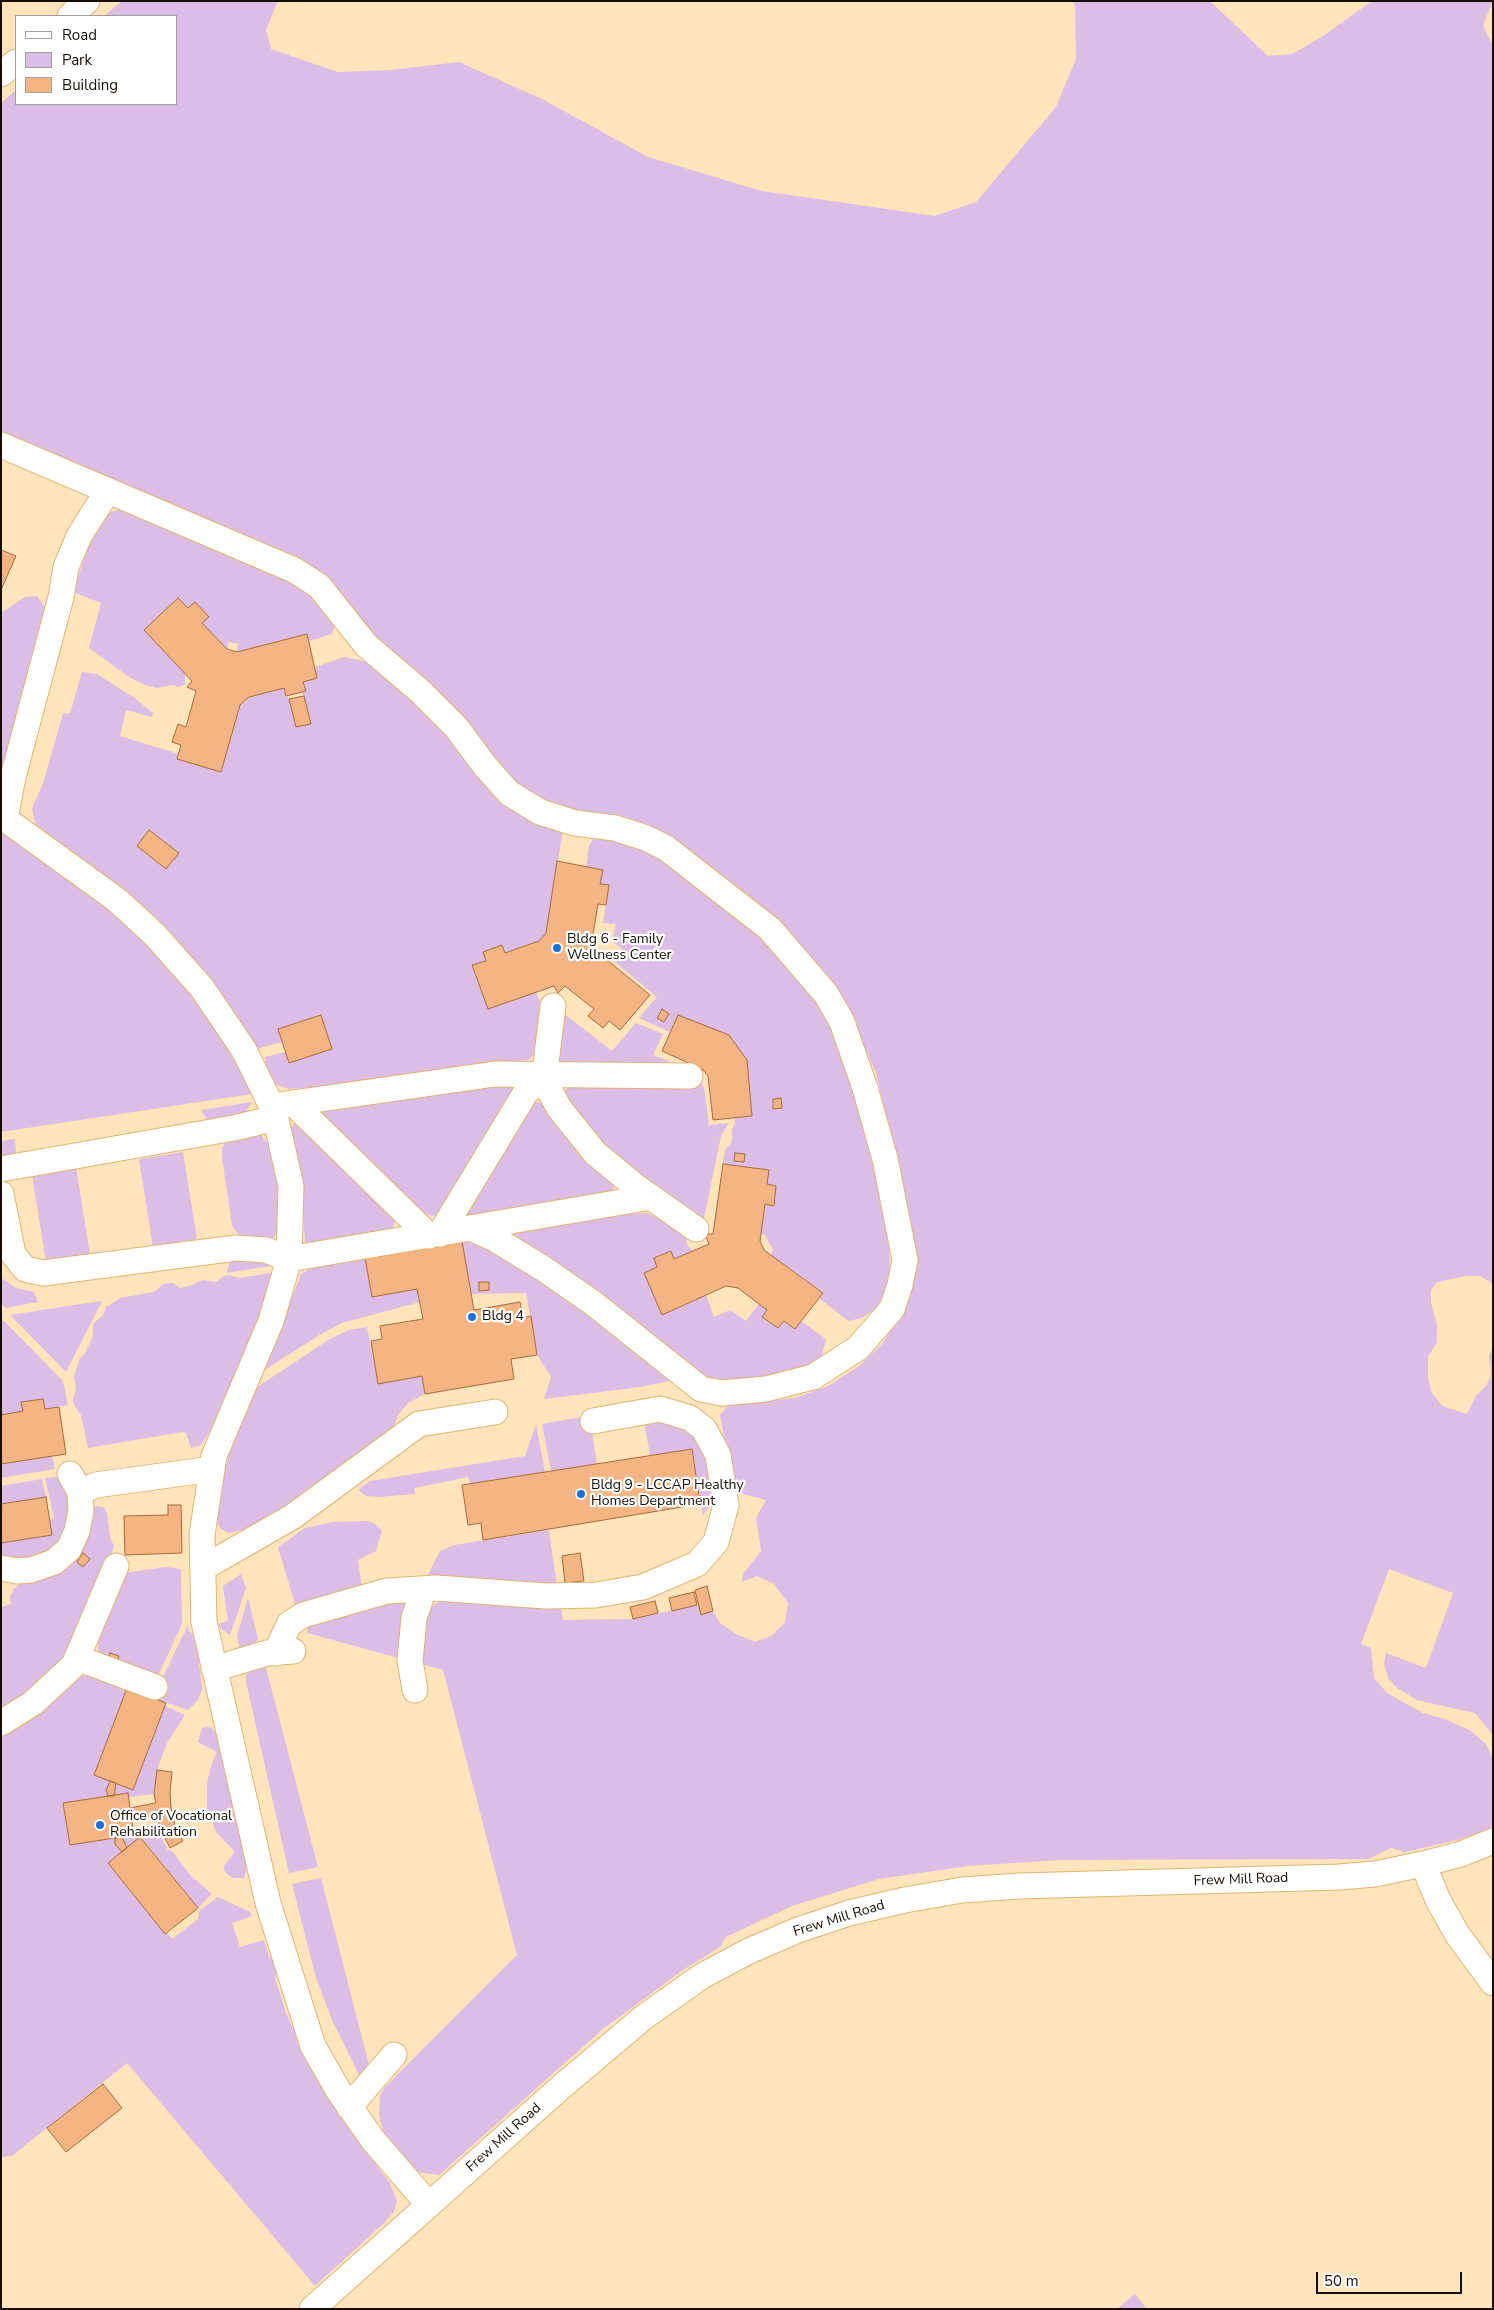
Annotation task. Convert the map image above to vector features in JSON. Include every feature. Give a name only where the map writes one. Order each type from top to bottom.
[{"type":"street","points":[[71,15],[87,1]]},
{"type":"street","points":[[1,74],[15,63]]},
{"type":"street","points":[[1,445],[107,492],[294,570],[319,586],[366,646],[421,692],[456,727],[485,766],[509,792],[540,812],[575,823],[614,828],[646,838],[666,848],[770,929],[826,994],[842,1022],[865,1088],[884,1159],[905,1260],[900,1285],[892,1309],[858,1348],[813,1377],[766,1389],[722,1393],[701,1389],[593,1303],[544,1268],[495,1238],[473,1229]]},
{"type":"street","points":[[107,492],[79,536],[66,567],[60,598],[3,818],[118,900],[155,935],[202,988],[244,1050],[280,1109],[435,1235]]},
{"type":"street","points":[[553,1006],[545,1076],[546,1084],[559,1108],[595,1153],[696,1229]]},
{"type":"street","points":[[1,1169],[234,1128],[280,1109],[495,1074],[690,1076]]},
{"type":"street","points":[[435,1235],[526,1092],[545,1076]]},
{"type":"street","points":[[280,1109],[291,1186],[289,1259],[270,1321],[214,1456],[202,1535],[204,1622],[268,1903],[313,2046],[349,2107],[373,2140],[430,2205]]},
{"type":"street","points":[[1,1194],[13,1254],[25,1269],[42,1273],[236,1248],[266,1250],[289,1259],[651,1197]]},
{"type":"street","points":[[214,1669],[267,1653],[286,1652],[289,1624],[303,1615],[387,1591],[424,1589],[496,1591],[546,1596],[596,1595],[643,1587],[698,1564],[716,1542],[726,1505],[718,1455],[704,1429],[690,1418],[660,1409],[593,1422]]},
{"type":"street","points":[[202,1568],[292,1517],[419,1424],[495,1412]]},
{"type":"street","points":[[1,1568],[18,1571],[31,1570],[54,1562],[69,1549],[77,1532],[82,1511],[75,1483],[96,1485],[212,1469]]},
{"type":"street","points":[[1,1723],[18,1714],[54,1685],[74,1665],[116,1566]]},
{"type":"street","points":[[415,1690],[410,1661],[414,1618],[424,1589]]},
{"type":"street","points":[[77,1658],[155,1687]]},
{"type":"street","name":"Frew Mill Road","points":[[312,2309],[560,2088],[651,2011],[702,1976],[749,1951],[798,1930],[849,1913],[905,1900],[962,1890],[1020,1886],[1340,1877],[1375,1874],[1461,1854],[1493,1841]]},
{"type":"street","points":[[1423,1864],[1438,1900],[1457,1934],[1493,1983]]},
{"type":"street","points":[[349,2107],[394,2055]]},
{"type":"green space","points":[[122,1],[278,1],[266,30],[271,49],[338,72],[391,70],[459,62],[542,99],[648,157],[762,191],[935,216],[976,202],[1056,107],[1076,59],[1075,6],[1073,1],[1210,1],[1268,56],[1292,54],[1323,36],[1372,1],[1493,1],[1483,25],[1493,46],[1493,1284],[1480,1276],[1466,1276],[1437,1282],[1431,1290],[1431,1303],[1437,1325],[1437,1342],[1428,1357],[1428,1376],[1431,1392],[1442,1406],[1467,1414],[1476,1396],[1486,1386],[1491,1375],[1489,1356],[1493,1346],[1493,1735],[1475,1713],[1417,1700],[1397,1688],[1388,1678],[1384,1664],[1386,1653],[1426,1668],[1453,1593],[1389,1569],[1361,1644],[1371,1648],[1374,1678],[1387,1693],[1423,1713],[1445,1719],[1471,1731],[1486,1744],[1493,1759],[1493,1827],[1461,1839],[1405,1852],[1391,1848],[1368,1859],[1061,1860],[968,1866],[879,1879],[792,1906],[726,1937],[720,1947],[683,1970],[603,2029],[439,2175],[416,2172],[390,2145],[383,2131],[379,2116],[380,2096],[385,2087],[517,1955],[443,1670],[417,1663],[426,1612],[440,1600],[561,1607],[563,1620],[633,1619],[697,1605],[700,1607],[701,1615],[713,1611],[720,1623],[736,1634],[755,1642],[771,1636],[785,1623],[788,1603],[774,1584],[757,1576],[742,1582],[743,1574],[761,1551],[756,1518],[766,1500],[743,1494],[736,1487],[729,1466],[720,1415],[728,1405],[795,1398],[828,1386],[859,1366],[882,1344],[900,1316],[903,1186],[876,1073],[837,990],[814,960],[778,922],[751,899],[661,837],[533,801],[398,664],[314,571],[293,555],[102,474],[1,435],[1,103],[15,91],[15,105],[178,105],[178,15],[105,15]]},
{"type":"green space","points":[[123,509],[300,581],[335,625],[332,634],[309,641],[307,634],[237,652],[238,644],[228,642],[227,649],[202,623],[195,602],[188,608],[178,598],[144,630],[185,673],[185,685],[157,688],[145,685],[129,677],[89,648],[101,603],[73,592],[93,532],[106,516],[113,511]]},
{"type":"green space","points":[[37,596],[46,609],[1,778],[1,613],[25,597]]},
{"type":"green space","points":[[344,657],[368,662],[563,830],[546,933],[539,941],[505,953],[502,945],[483,952],[486,961],[472,966],[488,1009],[536,992],[542,1006],[538,1045],[534,1054],[528,1060],[313,1087],[288,1089],[273,1083],[266,1068],[265,1057],[285,1052],[289,1063],[332,1049],[321,1015],[278,1029],[282,1042],[257,1049],[198,964],[172,934],[146,908],[38,828],[32,808],[43,784],[63,713],[70,714],[82,672],[97,674],[136,699],[153,713],[152,717],[126,710],[120,736],[179,754],[178,759],[221,772],[240,705],[249,697],[284,688],[286,696],[311,724],[302,691],[306,690],[303,682],[317,678],[315,667]],"holes":[[[149,830],[179,853],[166,869],[137,846]]]},
{"type":"green space","points":[[1,831],[115,914],[144,939],[196,999],[223,1041],[252,1094],[1,1132]]},
{"type":"green space","points":[[600,834],[653,849],[795,964],[838,1032],[887,1202],[890,1273],[883,1297],[875,1309],[862,1318],[848,1321],[819,1298],[823,1292],[771,1255],[773,1250],[765,1235],[761,1234],[765,1204],[774,1206],[776,1186],[767,1184],[769,1170],[723,1164],[725,1150],[732,1142],[735,1118],[752,1116],[747,1060],[678,1015],[670,1032],[639,1018],[657,997],[613,960],[622,949],[612,941],[616,924],[603,923],[609,886],[600,884],[602,870],[586,867],[589,846],[593,839]]},
{"type":"green space","points":[[562,1012],[612,1051],[636,1023],[663,1034],[653,1055],[671,1062],[561,1064],[557,1061]]},
{"type":"green space","points":[[700,1082],[704,1087],[709,1125],[729,1123],[721,1136],[703,1223],[647,1185],[582,1124],[563,1092],[570,1085]]},
{"type":"green space","points":[[502,1085],[512,1086],[515,1089],[435,1216],[423,1214],[318,1114],[321,1107]]},
{"type":"green space","points":[[252,1102],[244,1115],[211,1121],[207,1120],[201,1110]]},
{"type":"green space","points":[[533,1103],[542,1103],[571,1144],[614,1186],[612,1194],[466,1218],[465,1215]]},
{"type":"green space","points":[[295,1124],[396,1220],[392,1229],[308,1245],[305,1242],[297,1154],[289,1128]]},
{"type":"green space","points":[[260,1134],[270,1146],[279,1187],[279,1230],[272,1240],[241,1236],[236,1232],[232,1225],[222,1158],[222,1148],[226,1142]]},
{"type":"green space","points":[[15,1139],[16,1153],[1,1156],[1,1141]]},
{"type":"green space","points":[[183,1152],[197,1239],[153,1247],[139,1159]]},
{"type":"green space","points":[[76,1167],[90,1255],[46,1262],[32,1175]]},
{"type":"green space","points":[[647,1213],[686,1237],[687,1245],[693,1251],[674,1259],[671,1251],[654,1258],[657,1267],[644,1273],[662,1315],[706,1295],[714,1317],[730,1310],[746,1321],[759,1304],[767,1310],[762,1317],[778,1328],[784,1321],[795,1329],[801,1321],[826,1339],[822,1356],[817,1363],[741,1384],[704,1377],[505,1234],[627,1214]]},
{"type":"green space","points":[[462,1241],[473,1241],[512,1258],[678,1379],[641,1387],[544,1399],[551,1377],[537,1355],[526,1293],[471,1294]]},
{"type":"green space","points":[[365,1258],[372,1297],[417,1289],[420,1302],[342,1323],[321,1334],[263,1371],[301,1274],[314,1266]]},
{"type":"green space","points":[[230,1260],[268,1262],[271,1266],[227,1273]]},
{"type":"green space","points":[[271,1273],[274,1276],[266,1305],[211,1429],[201,1445],[191,1448],[186,1433],[182,1432],[88,1448],[81,1415],[74,1405],[73,1399],[76,1390],[74,1376],[80,1358],[85,1353],[93,1336],[93,1324],[103,1315],[106,1307],[120,1298],[154,1292],[163,1284],[173,1283],[180,1288],[190,1286],[202,1280],[216,1282],[229,1275],[239,1278]]},
{"type":"green space","points":[[1,1278],[16,1288],[34,1292],[38,1302],[5,1308],[1,1302]]},
{"type":"green space","points":[[102,1301],[66,1372],[10,1315],[74,1305]]},
{"type":"green space","points":[[1,1318],[63,1381],[68,1405],[45,1409],[43,1399],[22,1402],[23,1411],[1,1415]]},
{"type":"green space","points":[[367,1327],[378,1383],[422,1376],[425,1394],[408,1403],[398,1415],[394,1427],[295,1508],[242,1530],[228,1533],[220,1528],[215,1517],[216,1499],[251,1391],[330,1339],[349,1330]]},
{"type":"green space","points":[[655,1413],[691,1431],[706,1453],[712,1483],[711,1505],[703,1515],[692,1449],[650,1455],[645,1427],[647,1419]]},
{"type":"green space","points":[[575,1418],[583,1419],[592,1433],[597,1464],[551,1471],[542,1424]]},
{"type":"green space","points":[[536,1424],[545,1472],[471,1484],[468,1477],[415,1488],[415,1494],[379,1497],[366,1496],[358,1490],[370,1481],[525,1456]]},
{"type":"green space","points":[[52,1456],[55,1469],[1,1478],[1,1464]]},
{"type":"green space","points":[[65,1476],[71,1509],[61,1542],[41,1558],[1,1559],[1,1543],[52,1535],[50,1520],[54,1518],[45,1478]]},
{"type":"green space","points":[[42,1479],[46,1497],[1,1504],[1,1486]]},
{"type":"green space","points":[[96,1506],[104,1507],[107,1513],[110,1537],[114,1546],[107,1571],[61,1666],[1,1713],[1,1607],[11,1604],[10,1596],[14,1589]]},
{"type":"green space","points":[[367,1521],[374,1523],[382,1530],[376,1551],[358,1560],[362,1587],[300,1606],[295,1604],[278,1547],[305,1528],[333,1522]]},
{"type":"green space","points":[[549,1530],[557,1587],[427,1577],[440,1551],[454,1545]]},
{"type":"green space","points":[[166,1567],[181,1569],[182,1624],[156,1680],[108,1665],[98,1654],[98,1641],[107,1609],[123,1573]]},
{"type":"green space","points":[[241,1574],[246,1588],[230,1635],[221,1629],[218,1624],[228,1621],[223,1586]]},
{"type":"green space","points":[[248,1598],[258,1638],[254,1645],[240,1650],[237,1636]]},
{"type":"green space","points":[[411,1600],[406,1660],[307,1633],[308,1627],[349,1608]]},
{"type":"green space","points":[[188,1625],[189,1631],[194,1635],[197,1644],[202,1690],[198,1700],[188,1710],[156,1699],[162,1679]]},
{"type":"green space","points":[[259,1667],[266,1668],[318,1867],[289,1873],[245,1677],[250,1670]]},
{"type":"green space","points":[[80,1676],[103,1676],[127,1688],[94,1774],[110,1781],[106,1790],[108,1796],[63,1804],[70,1845],[115,1838],[115,1844],[122,1852],[108,1864],[172,1939],[198,1919],[199,1911],[218,1897],[250,1912],[252,1916],[232,1923],[240,1947],[264,1940],[269,1957],[275,1962],[277,1972],[275,1978],[286,2013],[309,2064],[359,2142],[390,2183],[397,2201],[394,2212],[383,2224],[315,2286],[127,2063],[12,2156],[1,2157],[1,1727]]},
{"type":"green space","points":[[165,1706],[185,1715],[167,1743],[157,1770],[154,1794],[129,1797],[114,1796],[116,1783],[133,1789]]},
{"type":"green space","points":[[202,1728],[212,1728],[216,1733],[247,1868],[244,1878],[232,1878],[226,1873],[223,1867],[235,1852],[216,1832],[207,1808],[207,1783],[217,1752],[198,1742]]},
{"type":"green space","points":[[157,1828],[167,1849],[173,1852],[190,1875],[212,1894],[198,1908],[141,1837],[127,1848],[123,1842],[122,1837],[134,1835],[134,1831]]},
{"type":"green space","points":[[321,1878],[369,2065],[359,2075],[332,2020],[316,1978],[292,1884]]},
{"type":"green space","points":[[1135,2294],[1147,2309],[1117,2309]]},
{"type":"building","points":[[1,550],[16,556],[1,590]]},
{"type":"building","points":[[178,598],[188,608],[195,602],[209,617],[202,623],[227,649],[237,652],[307,634],[317,678],[303,682],[306,691],[286,696],[284,688],[249,697],[240,705],[221,772],[177,759],[181,745],[172,742],[178,724],[186,727],[196,691],[187,687],[192,681],[144,630]]},
{"type":"building","points":[[304,696],[311,724],[296,727],[289,699]]},
{"type":"building","points":[[149,830],[179,853],[166,869],[137,846]]},
{"type":"building","name":"Bldg 6 - Family Wellness Center","points":[[557,861],[603,870],[600,884],[609,885],[606,905],[598,904],[592,940],[596,951],[650,995],[620,1030],[609,1021],[603,1028],[588,1016],[594,1009],[565,986],[558,993],[554,986],[488,1009],[472,965],[486,961],[483,952],[502,945],[505,953],[539,941],[546,933]]},
{"type":"building","points":[[662,1009],[669,1014],[664,1022],[657,1018]]},
{"type":"building","points":[[321,1015],[332,1049],[289,1063],[278,1029]]},
{"type":"building","points":[[678,1015],[729,1035],[747,1060],[752,1116],[713,1120],[708,1076],[702,1069],[662,1051]]},
{"type":"building","points":[[781,1098],[782,1108],[773,1109],[773,1099]]},
{"type":"building","points":[[735,1153],[745,1154],[744,1162],[734,1161]]},
{"type":"building","points":[[723,1164],[769,1170],[767,1184],[776,1186],[774,1206],[765,1204],[760,1241],[764,1250],[823,1293],[795,1329],[784,1321],[778,1328],[762,1317],[767,1310],[738,1288],[726,1286],[662,1315],[644,1273],[657,1267],[654,1258],[671,1251],[674,1259],[709,1244],[705,1234],[713,1234]]},
{"type":"building","name":"Bldg 4","points":[[462,1241],[474,1310],[520,1302],[523,1318],[531,1316],[537,1355],[511,1359],[514,1379],[425,1394],[422,1376],[378,1384],[371,1341],[382,1339],[380,1326],[423,1319],[417,1289],[372,1297],[365,1258]]},
{"type":"building","points":[[479,1282],[489,1282],[489,1290],[479,1291]]},
{"type":"building","points":[[43,1399],[45,1409],[59,1407],[66,1454],[1,1464],[1,1415],[23,1411],[21,1402]]},
{"type":"building","name":"Bldg 9 - LCCAP Healthy Homes Department","points":[[692,1449],[700,1502],[694,1505],[483,1540],[481,1523],[468,1525],[462,1485]]},
{"type":"building","points":[[46,1497],[52,1535],[1,1543],[1,1504]]},
{"type":"building","points":[[168,1505],[181,1505],[182,1553],[125,1555],[124,1516],[168,1515]]},
{"type":"building","points":[[83,1553],[90,1559],[83,1567],[77,1562]]},
{"type":"building","points":[[580,1553],[584,1581],[565,1583],[562,1556]]},
{"type":"building","points":[[707,1586],[713,1611],[701,1615],[695,1590]]},
{"type":"building","points":[[694,1592],[697,1605],[672,1611],[669,1598]]},
{"type":"building","points":[[655,1601],[658,1613],[633,1619],[630,1607]]},
{"type":"building","points":[[110,1653],[119,1656],[116,1664],[107,1661]]},
{"type":"building","points":[[127,1688],[166,1703],[133,1790],[94,1775]]},
{"type":"building","points":[[157,1770],[172,1772],[171,1808],[175,1826],[183,1841],[170,1848],[161,1830],[157,1816],[132,1819],[130,1808],[156,1803],[154,1794]]},
{"type":"building","points":[[110,1781],[116,1783],[114,1796],[108,1796],[106,1790]]},
{"type":"building","name":"Office of Vocational Rehabilitation","points":[[128,1793],[134,1835],[70,1845],[63,1803]]},
{"type":"building","points":[[122,1837],[127,1848],[122,1852],[115,1844],[115,1838]]},
{"type":"building","points":[[140,1837],[198,1908],[165,1934],[108,1863]]},
{"type":"building","points":[[103,2084],[122,2108],[66,2152],[47,2128]]},
{"type":"place","name":"Bldg 6 - Family Wellness Center","points":[[557,948]]},
{"type":"place","name":"Bldg 4","points":[[472,1317]]},
{"type":"place","name":"Bldg 9 - LCCAP Healthy Homes Department","points":[[581,1494]]},
{"type":"place","name":"Office of Vocational Rehabilitation","points":[[100,1825]]}]
